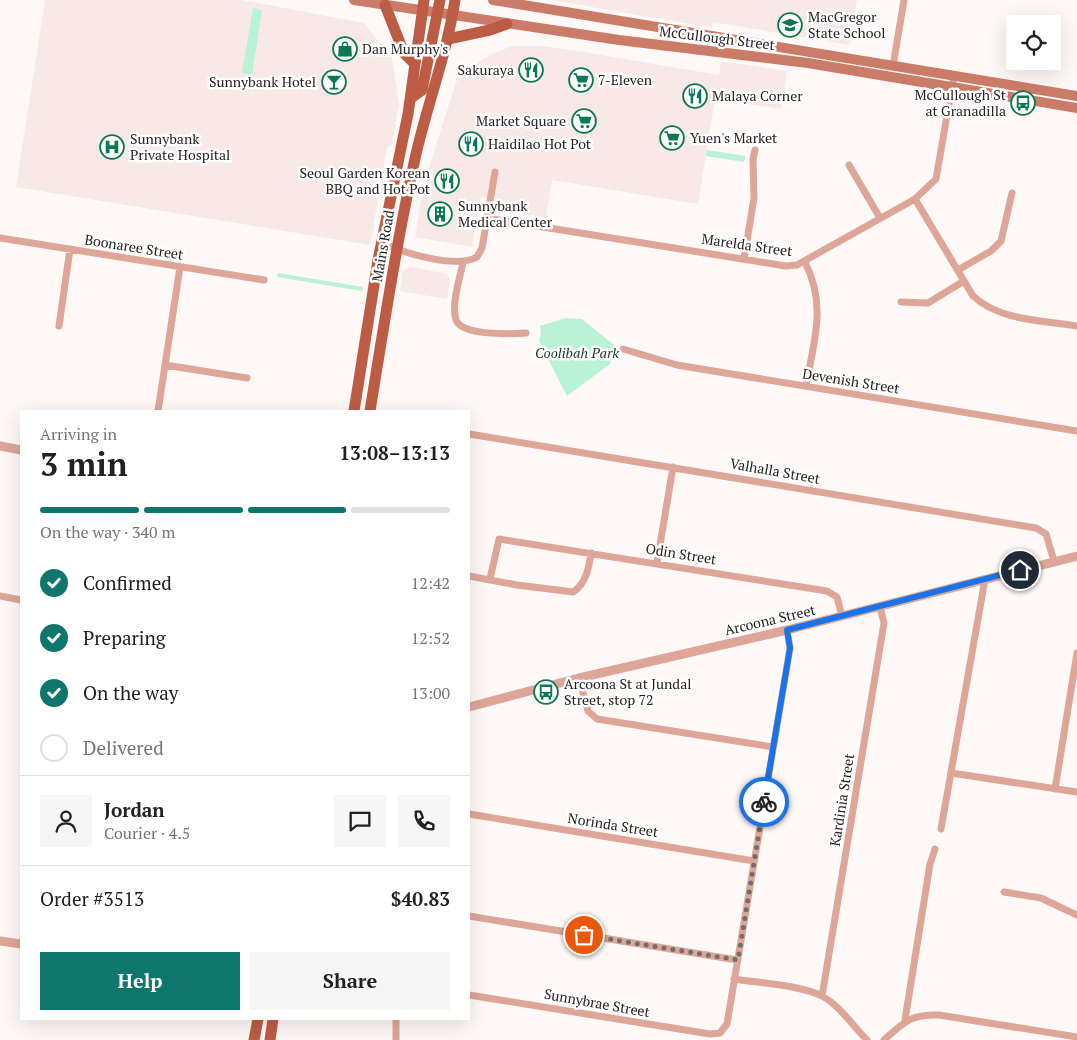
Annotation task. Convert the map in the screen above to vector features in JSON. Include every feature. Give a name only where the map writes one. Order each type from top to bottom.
[{"type":"main road","name":"McCullough Street","points":[[354,0],[385,5],[424,5],[438,13],[507,24],[808,63],[1077,108]]},
{"type":"main road","points":[[411,98],[422,90],[440,0]]},
{"type":"main road","name":"Mains Road","points":[[370,410],[396,250],[420,137],[448,39],[455,0]]},
{"type":"main road","name":"McCullough Street","points":[[493,0],[1077,96]]},
{"type":"main road","points":[[385,5],[404,53],[415,64]]},
{"type":"main road","name":"Mains Road","points":[[354,410],[382,242],[411,98],[424,5]]},
{"type":"main road","points":[[448,39],[490,30],[507,24]]},
{"type":"main road","points":[[254,1040],[258,1020]]},
{"type":"main road","points":[[270,1040],[273,1020]]},
{"type":"street","points":[[894,66],[904,0]]},
{"type":"street","name":"Marelda Street","points":[[487,218],[786,266],[805,262],[915,198],[936,179],[954,75]]},
{"type":"street","points":[[744,259],[754,198],[753,160],[755,150]]},
{"type":"street","points":[[849,165],[880,218]]},
{"type":"street","points":[[382,242],[396,250],[463,262],[479,255],[495,172]]},
{"type":"street","points":[[958,270],[991,250],[1001,241],[1012,193]]},
{"type":"street","points":[[915,198],[974,296],[996,312],[1077,326]]},
{"type":"street","name":"Boonaree Street","points":[[0,238],[264,280]]},
{"type":"street","points":[[59,326],[70,250]]},
{"type":"street","points":[[463,262],[455,309],[457,322],[463,328],[503,334],[526,332]]},
{"type":"street","points":[[805,262],[816,290],[819,307],[806,386]]},
{"type":"street","points":[[158,410],[180,267]]},
{"type":"street","points":[[900,302],[928,303],[964,281]]},
{"type":"street","name":"Devenish Street","points":[[622,349],[677,366],[1077,431]]},
{"type":"street","points":[[165,366],[247,378]]},
{"type":"street","name":"Valhalla Street","points":[[470,434],[1036,528],[1046,534],[1054,561]]},
{"type":"street","points":[[0,446],[20,450]]},
{"type":"street","points":[[657,563],[673,467]]},
{"type":"street","name":"Odin Street","points":[[490,579],[499,539],[827,591],[837,597],[842,616]]},
{"type":"street","points":[[470,576],[517,585],[573,592],[578,589],[586,576],[591,553]]},
{"type":"street","name":"Arcoona Street","points":[[470,707],[579,678],[880,607],[1077,556]]},
{"type":"street","points":[[941,829],[985,579]]},
{"type":"street","points":[[0,596],[20,600]]},
{"type":"street","name":"Kardinia Street","points":[[822,996],[884,623],[880,607]]},
{"type":"street","points":[[787,630],[790,648],[734,978],[808,991],[822,996],[832,1003],[867,1040]]},
{"type":"street","points":[[1056,789],[1077,653]]},
{"type":"street","points":[[579,678],[588,711],[596,719],[773,747]]},
{"type":"street","points":[[951,773],[1077,792]]},
{"type":"street","name":"Norinda Street","points":[[470,814],[754,861]]},
{"type":"street","points":[[905,1020],[930,864],[935,849]]},
{"type":"street","points":[[1004,892],[1041,898],[1077,915]]},
{"type":"street","points":[[470,916],[738,960]]},
{"type":"street","points":[[0,941],[20,944]]},
{"type":"street","name":"Sunnybrae Street","points":[[470,995],[710,1034],[720,1033],[727,1024],[734,978]]},
{"type":"street","points":[[884,1040],[905,1020],[923,1015],[939,1015],[1077,1037]]},
{"type":"street","points":[[396,1020],[396,1040]]},
{"type":"shaded area","points":[[45,0],[242,0],[364,23],[392,58],[399,104],[392,144],[387,147],[370,245],[16,187]]},
{"type":"shaded area","name":"MacGregor State School","points":[[552,0],[857,0],[850,45],[713,22],[712,28]]},
{"type":"shaded area","points":[[512,46],[543,46],[719,75],[721,61],[787,71],[781,109],[715,99],[698,204],[552,180],[546,218],[504,210],[500,206],[500,200],[481,197],[472,247],[415,237],[423,187],[456,82],[471,67],[490,55]]},
{"type":"shaded area","points":[[412,267],[447,274],[450,280],[447,299],[400,291],[403,270]]},
{"type":"green space","points":[[253,8],[262,10],[252,75],[242,73]]},
{"type":"green space","points":[[707,150],[745,156],[744,162],[706,156]]},
{"type":"green space","points":[[278,273],[363,287],[362,291],[277,277]]},
{"type":"green space","name":"Coolibah Park","points":[[566,318],[582,319],[614,345],[610,364],[567,396],[539,341],[540,326]]},
{"type":"way so far","points":[[584,935],[738,960],[764,802]]},
{"type":"place","name":"MacGregor State School","points":[[790,25]]},
{"type":"place","name":"Dan Murphy's","points":[[345,49]]},
{"type":"place","name":"Sakuraya","points":[[531,70]]},
{"type":"place","name":"7-Eleven","points":[[581,80]]},
{"type":"place","name":"Sunnybank Hotel","points":[[334,82]]},
{"type":"place","name":"Malaya Corner","points":[[695,96]]},
{"type":"place","name":"McCullough St at Granadilla","points":[[1023,103]]},
{"type":"place","name":"Market Square","points":[[584,121]]},
{"type":"place","name":"Yuen's Market","points":[[672,138]]},
{"type":"place","name":"Haidilao Hot Pot","points":[[471,144]]},
{"type":"place","name":"Sunnybank Private Hospital","points":[[112,147]]},
{"type":"place","name":"Seoul Garden Korean BBQ and Hot Pot","points":[[447,181]]},
{"type":"place","name":"Sunnybank Medical Center","points":[[440,214]]},
{"type":"place","name":"Arcoona St at Jundal Street, stop 72","points":[[546,692]]},
{"type":"route","points":[[764,802],[790,648],[787,630],[1020,570]]}]
